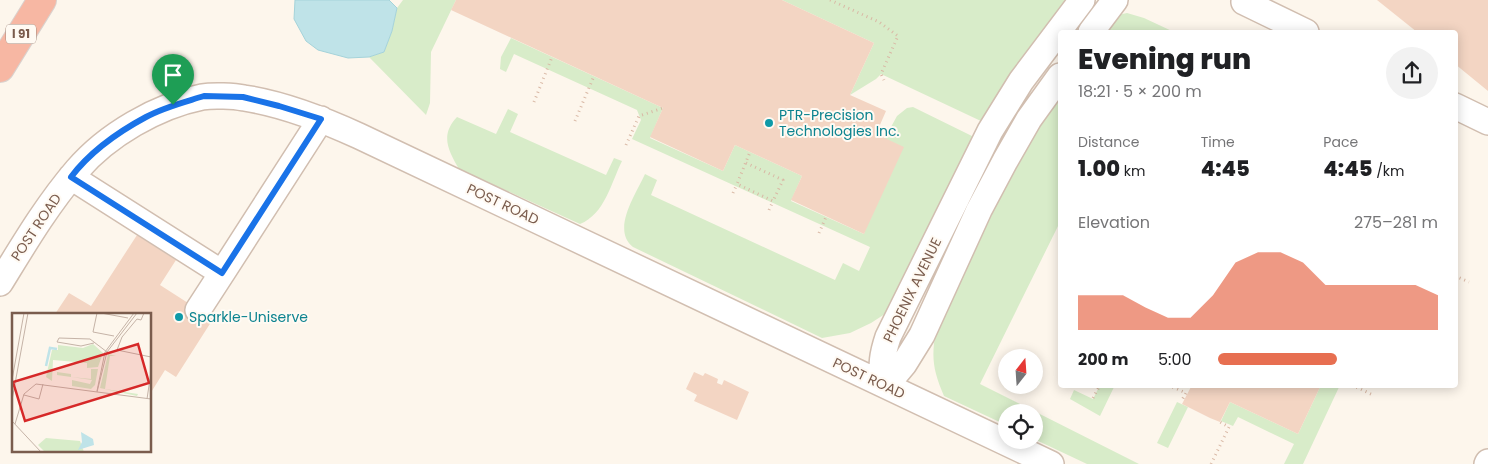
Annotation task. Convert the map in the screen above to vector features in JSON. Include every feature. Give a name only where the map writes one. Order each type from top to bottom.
[{"type":"highway","name":"I 91","points":[[0,68],[42,0]]},
{"type":"street","name":"PHOENIX AVENUE","points":[[1059,30],[1082,0]]},
{"type":"street","points":[[1093,30],[1115,0]]},
{"type":"street","points":[[1245,0],[1244,2],[1302,30]]},
{"type":"street","name":"PHOENIX AVENUE","points":[[883,384],[881,365],[888,336],[990,131],[1021,81],[1058,32]]},
{"type":"street","name":"PHOENIX AVENUE","points":[[883,384],[894,376],[904,364],[922,335],[992,185],[1029,119],[1058,79]]},
{"type":"street","name":"POST ROAD","points":[[0,283],[55,198],[78,169],[106,143],[146,117],[173,105],[204,96],[243,97],[321,119],[359,136],[1051,464]]},
{"type":"street","points":[[1458,107],[1488,122]]},
{"type":"street","points":[[198,310],[321,119]]},
{"type":"street","points":[[71,177],[222,273]]},
{"type":"path","points":[[830,0],[879,22],[898,36],[881,74],[884,80]]},
{"type":"path","points":[[534,102],[552,57]]},
{"type":"path","points":[[575,121],[594,76]]},
{"type":"path","points":[[626,144],[639,116],[663,108]]},
{"type":"path","points":[[733,193],[750,152]]},
{"type":"path","points":[[746,163],[783,180],[769,210]]},
{"type":"path","points":[[737,184],[773,201]]},
{"type":"path","points":[[819,233],[826,217]]},
{"type":"path","points":[[1458,277],[1469,282]]},
{"type":"path","points":[[1093,398],[1098,388]]},
{"type":"path","points":[[1175,388],[1186,393],[1182,400]]},
{"type":"path","points":[[1358,388],[1373,395]]},
{"type":"path","points":[[1211,464],[1229,427],[1220,422]]},
{"type":"green space","points":[[403,0],[456,0],[431,52],[430,103],[426,115],[369,57],[384,52],[392,31],[397,8]]},
{"type":"green space","points":[[782,0],[1065,0],[983,122],[881,74],[850,95],[874,43]]},
{"type":"green space","points":[[1127,13],[1144,18],[1170,30],[1106,30],[1118,15]]},
{"type":"green space","points":[[511,38],[663,108],[650,138],[723,171],[735,145],[802,176],[791,201],[864,234],[885,138],[897,116],[907,108],[913,107],[974,137],[888,312],[850,333],[822,338],[633,247],[627,240],[624,231],[625,222],[631,201],[645,174],[657,180],[651,195],[835,280],[843,263],[859,271],[870,247],[632,139],[641,120],[637,110],[514,54],[506,72],[500,69],[501,57]]},
{"type":"green space","points":[[1058,96],[1058,226],[980,384],[1020,404],[998,404],[998,421],[944,396],[937,379],[933,356],[936,330],[976,246],[1036,130]]},
{"type":"green space","points":[[508,109],[518,114],[510,132],[606,175],[614,158],[622,161],[606,197],[596,213],[589,219],[580,224],[459,169],[447,143],[449,130],[457,117],[496,134]]},
{"type":"green space","points":[[1098,388],[1114,388],[1100,416],[1070,399],[1074,390],[1093,399]]},
{"type":"green space","points":[[1320,388],[1339,388],[1303,464],[1284,464],[1294,444],[1238,417],[1233,426],[1221,421],[1230,402],[1298,434]]},
{"type":"green space","points":[[1177,402],[1188,407],[1168,448],[1157,443]]},
{"type":"green space","points":[[1043,416],[1139,464],[1087,464],[1043,443]]},
{"type":"water","points":[[295,0],[389,0],[397,8],[392,31],[384,52],[369,57],[348,58],[318,50],[306,41],[294,19]]},
{"type":"building","name":"PTR-Precision Technologies Inc.","points":[[456,0],[782,0],[874,43],[850,95],[886,111],[876,134],[904,147],[864,234],[791,200],[802,176],[735,145],[723,171],[650,137],[663,108],[451,10]]},
{"type":"building","points":[[1377,0],[1488,0],[1488,91],[1458,66],[1458,30],[1414,30]]},
{"type":"building","name":"Sparkle-Uniserve","points":[[137,235],[176,260],[160,285],[213,319],[176,377],[165,370],[151,392],[151,313],[56,313],[69,293],[91,306]]},
{"type":"building","points":[[694,372],[703,376],[705,373],[718,379],[717,383],[722,385],[724,380],[749,392],[737,420],[694,401],[697,395],[686,389]]},
{"type":"building","points":[[1190,388],[1320,388],[1298,434],[1230,402],[1220,422],[1182,404]]},
{"type":"place","name":"PTR-Precision Technologies Inc.","points":[[769,123]]},
{"type":"place","name":"Sparkle-Uniserve","points":[[179,317]]},
{"type":"route","points":[[204,96],[243,97],[321,119],[222,273],[71,177],[106,143],[146,117],[173,105],[204,96]]}]
